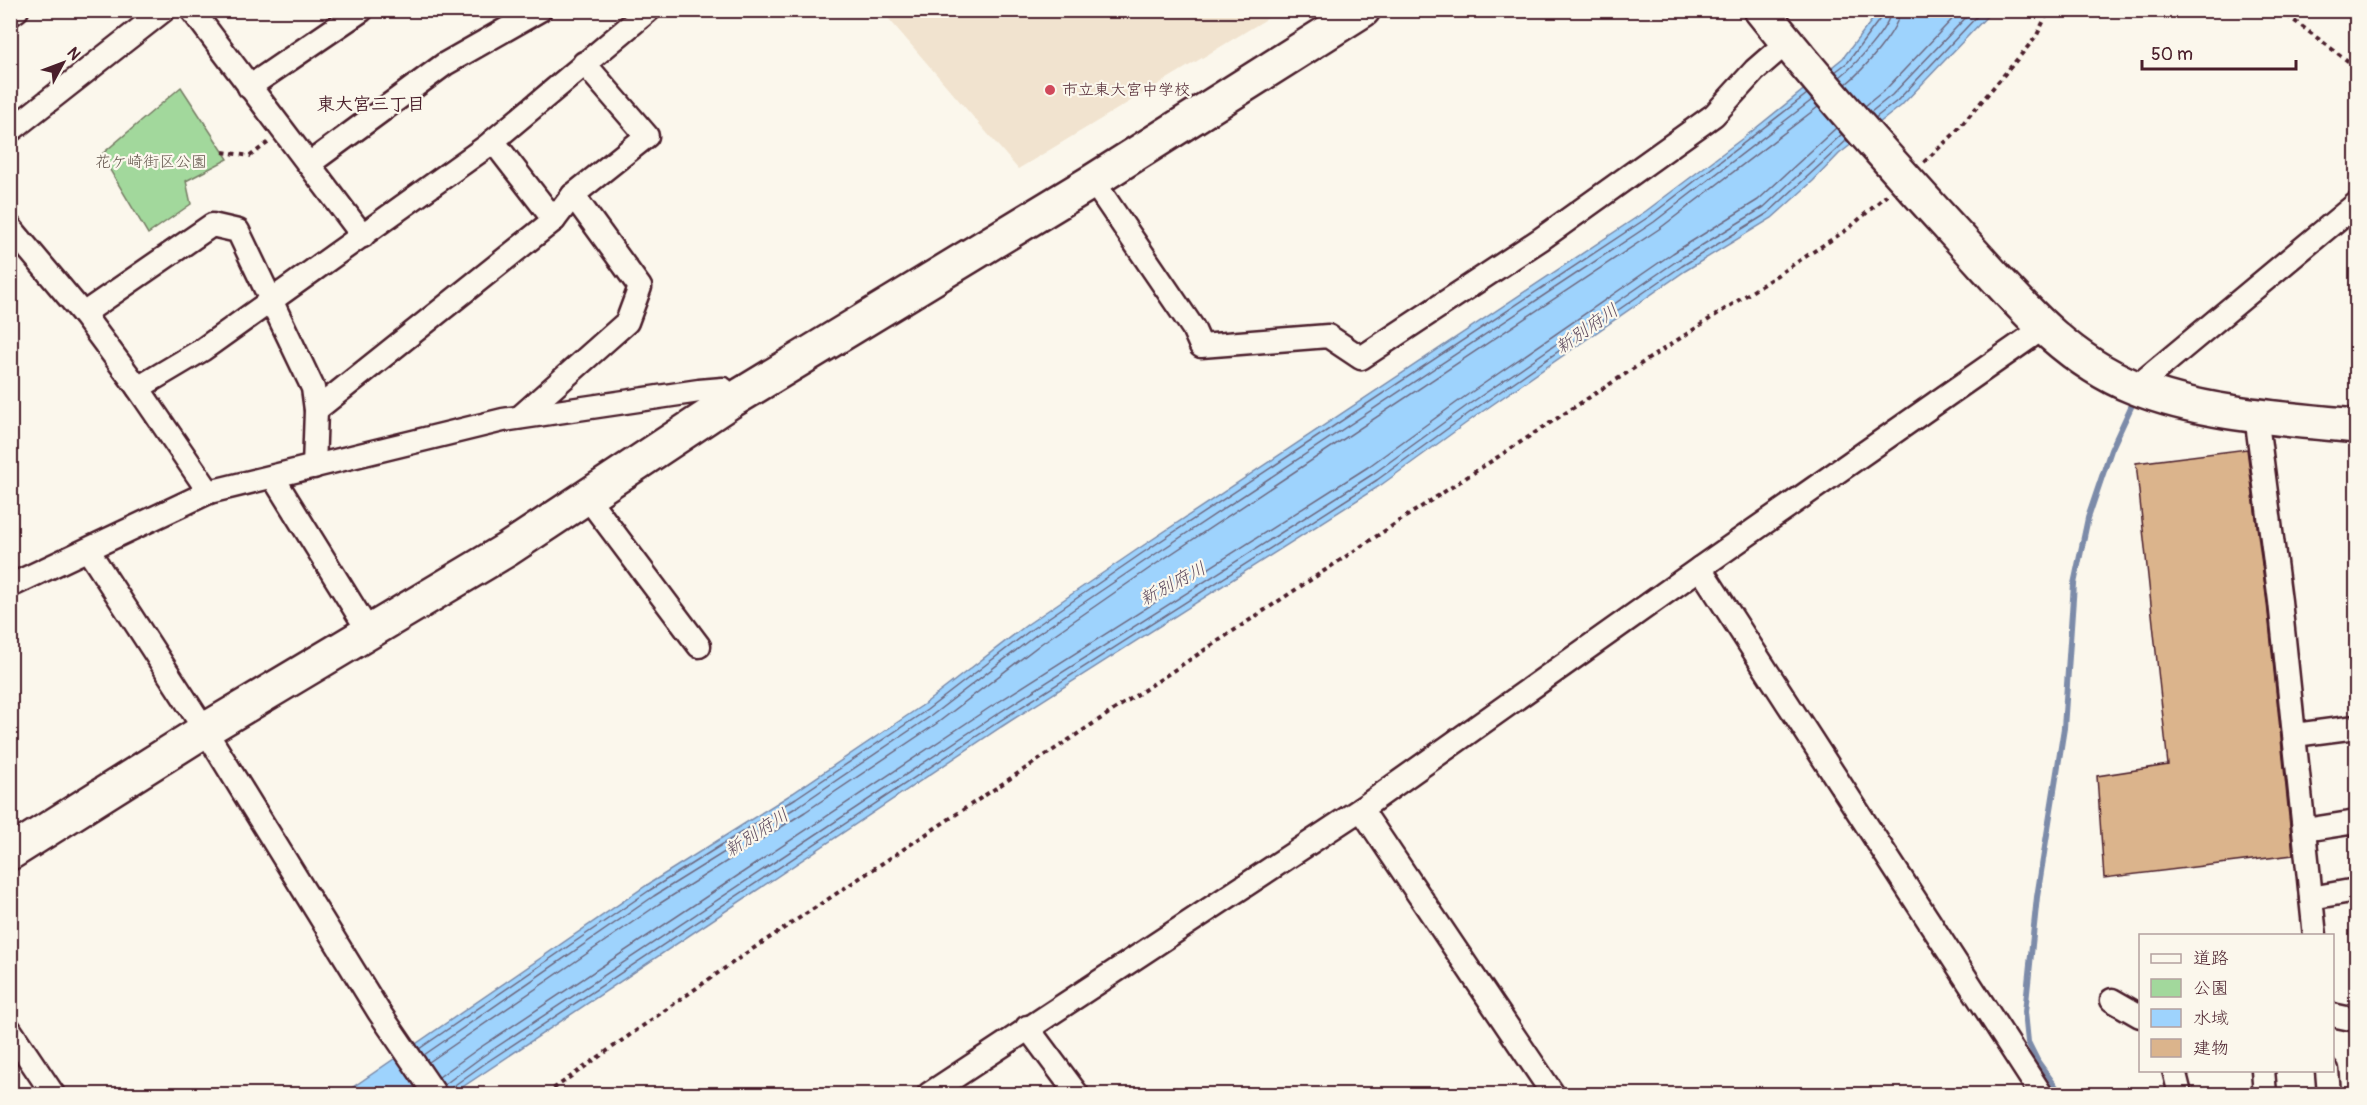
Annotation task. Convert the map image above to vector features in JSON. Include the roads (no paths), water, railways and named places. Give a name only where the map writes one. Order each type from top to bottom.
[{"type":"street","points":[[10,15],[17,10]]},
{"type":"street","points":[[10,131],[164,10]]},
{"type":"street","points":[[192,10],[363,236]]},
{"type":"street","points":[[249,87],[362,10]]},
{"type":"street","points":[[309,164],[445,64],[540,10]]},
{"type":"street","points":[[138,388],[202,350],[493,141],[649,10]]},
{"type":"street","points":[[10,853],[205,730],[508,549],[731,401],[1093,181],[1363,10]]},
{"type":"street","points":[[1761,10],[1904,180],[2043,328],[2106,374],[2135,387],[2183,402],[2256,415],[2356,426]]},
{"type":"street","points":[[1093,181],[1193,328],[1201,346],[1328,336],[1361,358],[1541,239],[1714,115],[1755,70],[1790,46]]},
{"type":"street","points":[[316,410],[554,220],[573,195],[647,136],[584,63]]},
{"type":"street","points":[[493,141],[554,220]]},
{"type":"street","points":[[520,417],[627,322],[640,287],[573,195]]},
{"type":"street","points":[[2135,387],[2356,204]]},
{"type":"street","points":[[83,314],[212,225],[238,231],[313,388],[316,410],[314,466]]},
{"type":"street","points":[[10,227],[83,314],[138,388],[209,492]]},
{"type":"street","points":[[929,1095],[1027,1027],[1361,809],[2043,328]]},
{"type":"street","points":[[10,586],[209,492],[520,417],[699,391],[723,390],[731,401]]},
{"type":"street","points":[[2256,415],[2295,735],[2315,934]]},
{"type":"street","points":[[273,477],[369,632]]},
{"type":"street","points":[[587,497],[699,646]]},
{"type":"street","points":[[88,550],[205,730],[379,1012],[435,1095]]},
{"type":"street","points":[[1700,568],[2041,1095]]},
{"type":"street","points":[[2295,735],[2356,727]]},
{"type":"street","points":[[1361,809],[1553,1095]]},
{"type":"street","points":[[2305,830],[2356,822]]},
{"type":"street","points":[[2311,898],[2356,890]]},
{"type":"street","points":[[2112,1000],[2139,1015]]},
{"type":"street","points":[[2334,1015],[2356,1020]]},
{"type":"street","points":[[1027,1027],[1077,1095]]},
{"type":"street","points":[[10,1030],[53,1095]]},
{"type":"street","points":[[2174,1072],[2180,1095]]},
{"type":"street","points":[[2263,1072],[2265,1095]]},
{"type":"street","points":[[2327,1072],[2330,1095]]},
{"type":"water","name":"新別府川","points":[[1879,11],[1992,11],[1901,106],[1839,154],[1772,218],[1685,271],[1381,485],[1001,727],[452,1094],[343,1094],[647,885],[793,793],[923,705],[1028,624],[1138,549],[1646,211],[1751,132],[1843,58]]},
{"type":"waterway","points":[[2061,1094],[2038,1062],[2028,1042],[2025,1012],[2037,897],[2064,728],[2074,584],[2088,518],[2111,450],[2131,407]]},
{"type":"place","name":"市立東大宮中学校","points":[[1050,90]]},
{"type":"district","name":"東大宮三丁目","points":[[371,104]]},
{"type":"park label","name":"花ケ崎街区公園","points":[[151,162]]}]
